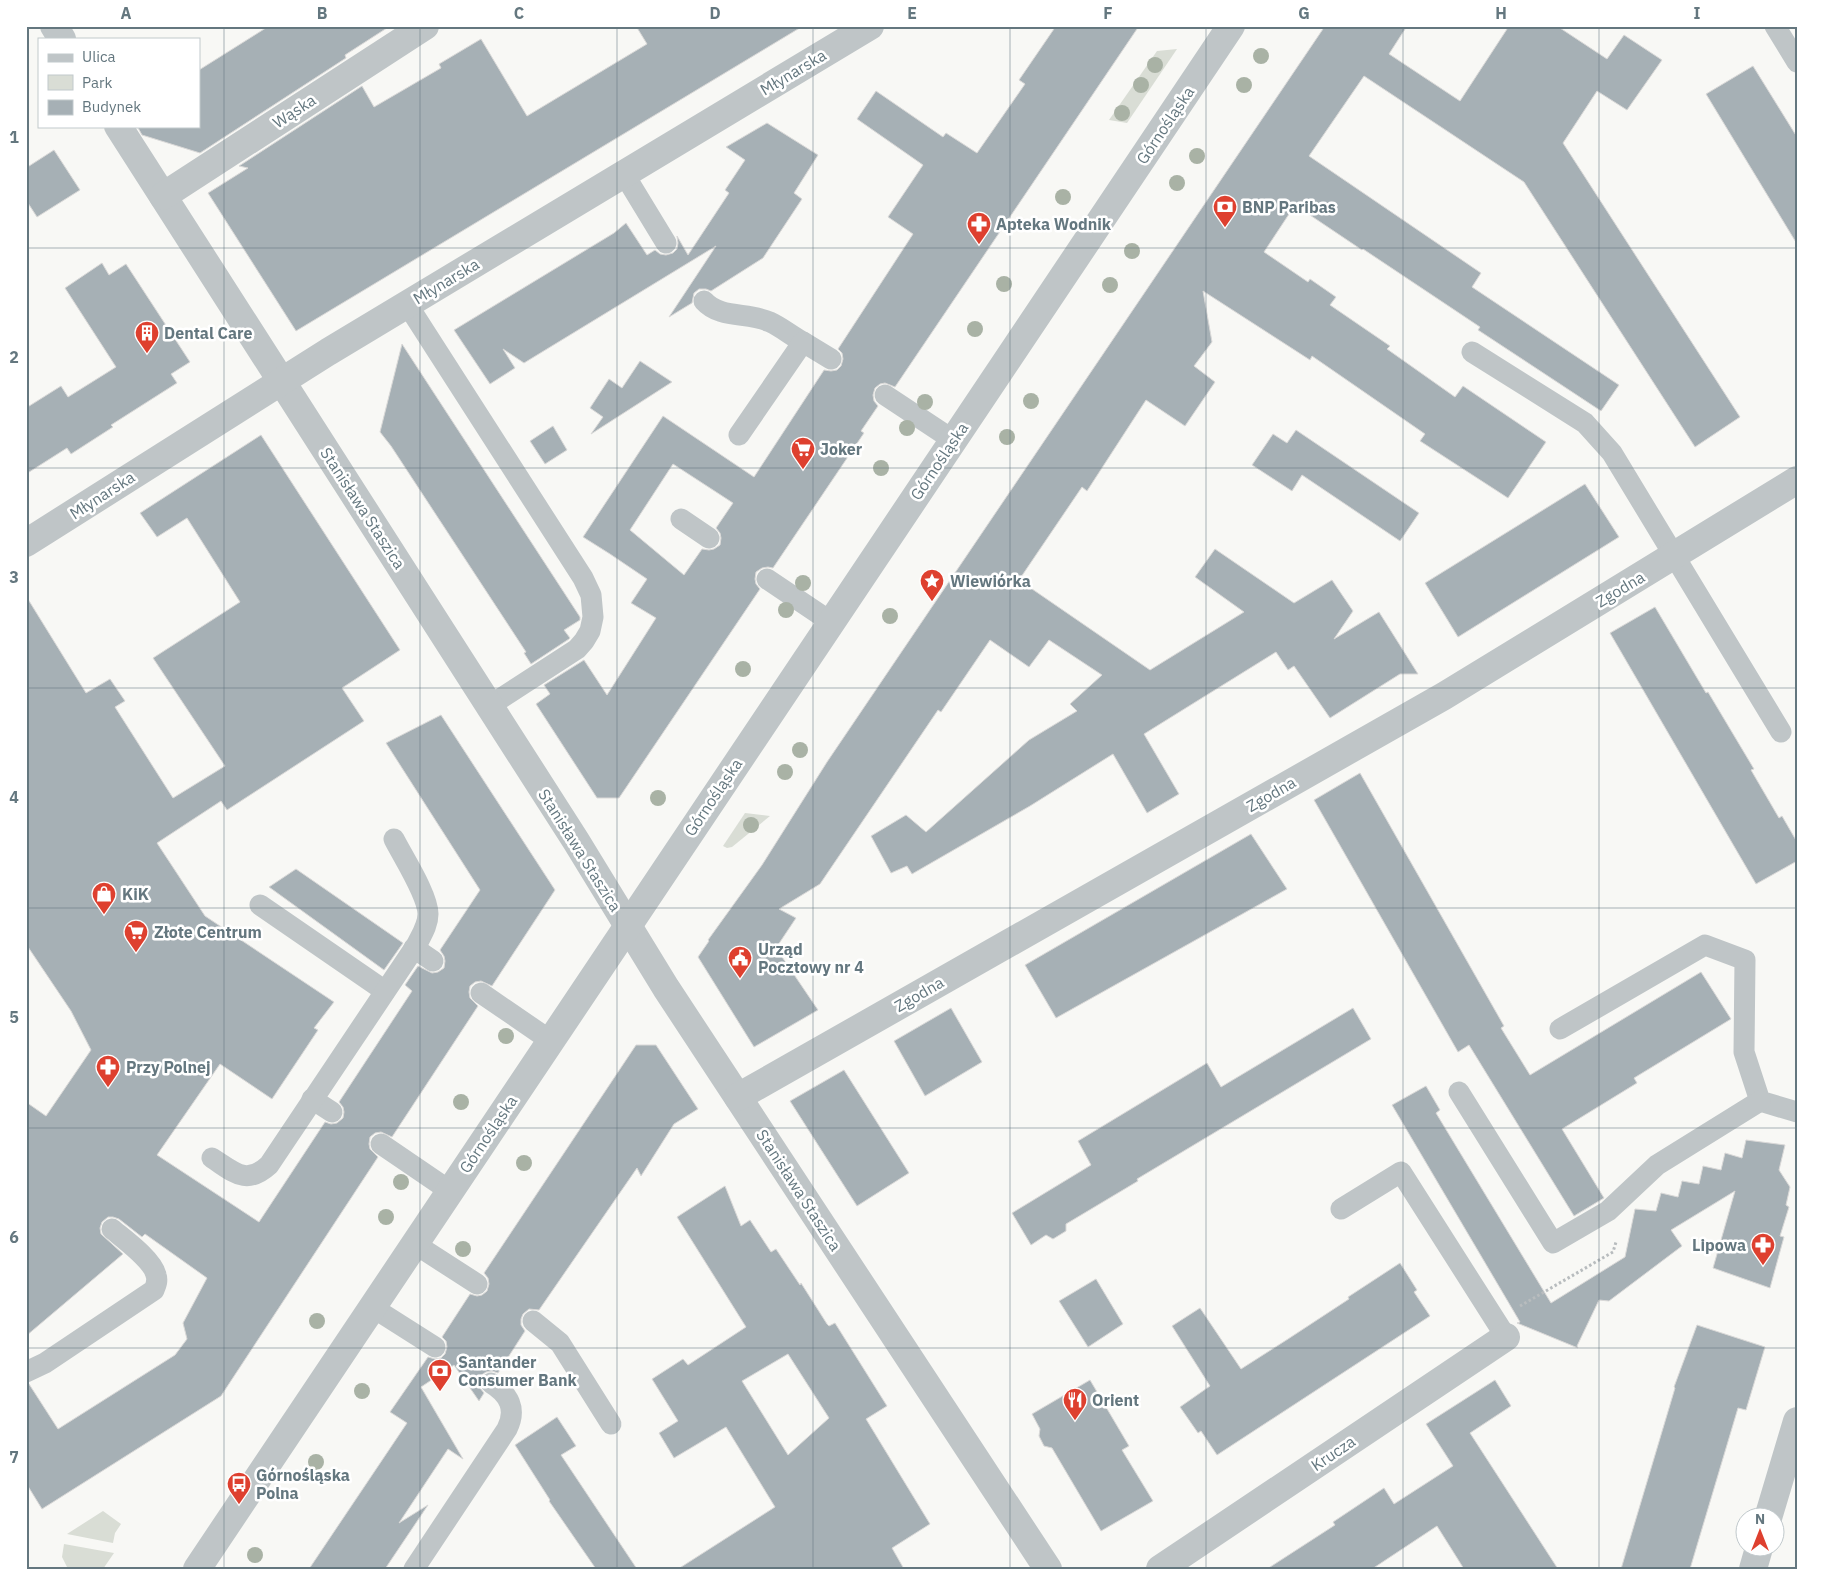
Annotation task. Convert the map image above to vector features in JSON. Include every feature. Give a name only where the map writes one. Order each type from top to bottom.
[{"type":"street","points":[[54,26],[61,38]]},
{"type":"street","name":"Wąska","points":[[163,196],[425,26]]},
{"type":"street","name":"Młynarska","points":[[26,543],[281,381],[870,26]]},
{"type":"street","name":"Górnośląska","points":[[197,1569],[1231,26]]},
{"type":"street","name":"Stanisława Staszica","points":[[119,128],[738,1097],[1048,1569]]},
{"type":"street","name":"Zgodna","points":[[738,1097],[1444,696],[1797,480]]},
{"type":"street","name":"Krucza","points":[[1160,1569],[1506,1337]]},
{"type":"street","points":[[1771,1508],[1797,1421]]},
{"type":"lane","points":[[1775,26],[1797,62]]},
{"type":"lane","points":[[624,174],[666,243]]},
{"type":"lane","points":[[704,301],[710,308],[720,312],[755,317],[770,322],[831,360]]},
{"type":"lane","points":[[407,304],[583,578],[591,595],[593,617],[590,631],[578,649],[489,706]]},
{"type":"lane","points":[[739,435],[803,342]]},
{"type":"lane","points":[[1472,352],[1585,423],[1612,453],[1781,732]]},
{"type":"lane","points":[[885,395],[953,440]]},
{"type":"lane","points":[[681,519],[709,538]]},
{"type":"lane","points":[[766,579],[831,622]]},
{"type":"lane","points":[[212,1158],[238,1174],[248,1176],[260,1174],[269,1165],[414,948],[427,925],[428,912],[421,891],[394,839]]},
{"type":"lane","points":[[260,905],[386,991]]},
{"type":"lane","points":[[1560,1029],[1705,945],[1745,960],[1744,1052],[1760,1101]]},
{"type":"lane","points":[[414,948],[432,961]]},
{"type":"lane","points":[[481,993],[551,1041]]},
{"type":"lane","points":[[1459,1092],[1553,1244],[1608,1211],[1657,1165],[1760,1101],[1797,1112]]},
{"type":"lane","points":[[312,1099],[332,1112]]},
{"type":"lane","points":[[381,1144],[450,1192]]},
{"type":"lane","points":[[1341,1209],[1401,1172],[1506,1337]]},
{"type":"lane","points":[[26,1372],[45,1363],[154,1290],[157,1282],[156,1273],[149,1262],[112,1228]]},
{"type":"lane","points":[[415,1244],[477,1284]]},
{"type":"lane","points":[[372,1307],[435,1347]]},
{"type":"lane","points":[[533,1320],[560,1343],[611,1424]]},
{"type":"lane","points":[[414,1569],[507,1429],[512,1418],[512,1408],[507,1397],[498,1387],[491,1383]]},
{"type":"green space","points":[[1177,49],[1127,123],[1109,120],[1157,51]]},
{"type":"green space","points":[[745,813],[770,816],[732,847],[727,848],[723,846]]},
{"type":"green space","points":[[103,1511],[121,1524],[115,1533],[113,1543],[67,1534]]},
{"type":"green space","points":[[64,1544],[114,1553],[103,1569],[68,1569],[62,1557]]},
{"type":"building","points":[[269,26],[390,26],[345,55],[346,58],[200,153],[142,135],[138,128],[200,128],[200,69]]},
{"type":"building","points":[[636,26],[803,26],[296,331],[208,193],[248,168],[239,166],[362,86],[374,107],[441,68],[439,64],[481,39],[527,116],[647,44]]},
{"type":"building","points":[[1056,26],[1139,26],[895,387],[885,383],[875,388],[874,401],[878,406],[861,431],[864,433],[773,568],[762,568],[756,572],[756,584],[760,589],[619,798],[597,798],[536,704],[550,694],[544,685],[584,660],[607,695],[656,618],[631,603],[647,579],[583,537],[663,416],[754,477],[824,370],[837,370],[841,366],[842,353],[838,349],[913,234],[888,217],[923,165],[857,119],[876,91],[943,137],[946,133],[977,153],[1025,84],[1019,80]],"holes":[[[673,464],[733,503],[716,528],[720,533],[720,545],[714,549],[702,549],[684,575],[630,530]]]},
{"type":"building","points":[[1325,26],[1407,26],[1389,54],[1460,101],[1509,26],[1557,26],[1607,59],[1624,35],[1662,60],[1627,110],[1597,91],[1563,143],[1740,417],[1695,447],[1524,182],[1364,76],[1309,156],[1481,273],[1472,287],[1619,385],[1601,411],[1478,330],[1480,327],[1295,205],[1264,252],[1308,282],[1310,279],[1336,297],[1330,305],[1390,346],[1387,349],[1455,397],[1463,386],[1546,442],[1508,498],[1420,441],[1425,434],[1312,356],[1310,360],[1203,291],[1212,342],[1194,366],[1215,382],[1185,426],[1146,400],[1087,491],[1082,487],[1019,580],[1150,670],[1244,612],[1195,577],[1215,549],[1294,603],[1332,580],[1353,611],[1334,639],[1379,612],[1418,674],[1400,674],[1330,718],[1294,666],[1288,670],[1276,652],[1144,734],[1179,794],[1147,813],[1113,754],[1030,806],[912,874],[907,866],[891,873],[871,836],[906,815],[926,832],[1029,740],[1077,711],[1070,704],[1102,675],[1049,640],[1029,667],[990,640],[941,712],[938,710],[820,884],[779,909],[796,918],[776,948],[818,1010],[754,1047],[698,957],[762,865],[827,762]]},
{"type":"building","points":[[1753,66],[1797,137],[1797,244],[1706,94]]},
{"type":"building","points":[[767,123],[818,155],[794,193],[802,199],[763,258],[711,291],[699,289],[694,293],[692,303],[669,317],[716,246],[524,363],[503,349],[515,368],[490,384],[454,330],[614,233],[626,223],[647,255],[655,250],[660,254],[666,255],[673,253],[677,249],[677,236],[688,255],[729,193],[725,190],[745,160],[726,147]]},
{"type":"building","points":[[54,150],[80,190],[37,217],[26,200],[26,168]]},
{"type":"building","points":[[102,263],[109,275],[126,264],[190,362],[171,374],[177,383],[111,425],[113,427],[71,454],[67,448],[26,474],[26,408],[61,386],[68,397],[116,367],[65,288]]},
{"type":"building","points":[[402,344],[580,617],[580,620],[564,630],[569,639],[531,664],[524,653],[526,652],[380,432]]},
{"type":"building","points":[[640,361],[672,382],[591,434],[603,417],[590,408],[609,379],[622,388]]},
{"type":"building","points":[[553,426],[567,450],[545,464],[530,441]]},
{"type":"building","points":[[1296,430],[1419,513],[1400,541],[1302,475],[1292,491],[1252,465],[1273,434],[1287,443]]},
{"type":"building","points":[[261,435],[400,650],[342,688],[364,721],[227,810],[221,801],[157,843],[205,916],[334,1002],[314,1028],[318,1030],[272,1099],[220,1064],[157,1155],[259,1222],[325,1122],[337,1123],[343,1118],[343,1107],[339,1102],[412,991],[405,985],[418,966],[432,973],[444,968],[444,956],[440,950],[480,890],[386,743],[441,715],[555,890],[492,986],[481,981],[475,982],[470,986],[470,998],[478,1006],[392,1137],[381,1132],[375,1133],[370,1137],[370,1149],[378,1157],[221,1396],[42,1509],[26,1483],[26,1384],[29,1384],[58,1429],[175,1355],[187,1339],[183,1323],[207,1278],[145,1234],[142,1237],[119,1219],[108,1217],[102,1222],[101,1234],[123,1254],[26,1336],[26,1102],[46,1116],[91,1050],[71,1011],[26,944],[26,596],[86,693],[110,679],[125,701],[115,707],[173,798],[225,766],[153,658],[240,602],[187,518],[157,537],[140,513]]},
{"type":"building","points":[[1585,484],[1619,537],[1458,637],[1425,583]]},
{"type":"building","points":[[1655,607],[1754,769],[1751,770],[1779,818],[1782,816],[1797,842],[1797,861],[1756,884],[1610,633]]},
{"type":"building","points":[[1360,773],[1504,1026],[1501,1028],[1530,1075],[1701,972],[1731,1019],[1634,1078],[1637,1083],[1562,1129],[1604,1198],[1574,1216],[1469,1045],[1458,1052],[1314,800]]},
{"type":"building","points":[[1251,834],[1287,889],[1056,1018],[1025,965]]},
{"type":"building","points":[[296,869],[403,943],[384,970],[269,887]]},
{"type":"building","points":[[951,1008],[982,1062],[925,1096],[894,1041]]},
{"type":"building","points":[[1353,1008],[1371,1039],[1137,1179],[1138,1181],[1066,1224],[1066,1231],[1053,1239],[1046,1235],[1031,1245],[1012,1213],[1091,1165],[1078,1141],[1207,1063],[1221,1087]]},
{"type":"building","points":[[636,1045],[656,1045],[698,1109],[674,1124],[641,1176],[637,1168],[539,1310],[529,1309],[523,1314],[521,1325],[525,1331],[498,1373],[486,1372],[480,1376],[480,1388],[484,1393],[479,1401],[454,1365],[421,1387],[463,1459],[448,1449],[399,1523],[428,1505],[385,1569],[309,1569],[407,1423],[390,1412],[428,1357],[441,1358],[445,1354],[446,1341],[442,1337],[470,1294],[477,1296],[487,1291],[488,1278],[484,1273]]},
{"type":"building","points":[[844,1070],[909,1173],[857,1206],[790,1101]]},
{"type":"building","points":[[1426,1086],[1440,1110],[1436,1113],[1551,1303],[1625,1257],[1635,1209],[1656,1211],[1661,1193],[1678,1197],[1682,1181],[1699,1184],[1703,1166],[1721,1170],[1725,1153],[1742,1158],[1746,1140],[1785,1145],[1779,1170],[1790,1187],[1786,1205],[1789,1207],[1780,1236],[1784,1237],[1770,1288],[1713,1268],[1735,1191],[1671,1230],[1682,1246],[1609,1301],[1599,1300],[1577,1346],[1578,1348],[1517,1323],[1520,1322],[1392,1105]]},
{"type":"building","points":[[725,1186],[741,1226],[750,1220],[771,1252],[776,1249],[800,1285],[801,1283],[827,1324],[829,1326],[835,1323],[887,1406],[866,1419],[930,1524],[892,1548],[904,1569],[678,1569],[775,1507],[726,1427],[674,1458],[659,1433],[678,1421],[652,1379],[683,1359],[688,1365],[746,1327],[677,1217]],"holes":[[[788,1354],[829,1418],[788,1455],[742,1381]]]},
{"type":"building","points":[[1400,1263],[1417,1290],[1414,1292],[1430,1316],[1217,1455],[1201,1431],[1198,1433],[1180,1407],[1210,1386],[1172,1326],[1200,1308],[1241,1369],[1349,1299],[1348,1297]]},
{"type":"building","points":[[1096,1279],[1123,1324],[1088,1347],[1059,1301]]},
{"type":"building","points":[[1697,1325],[1765,1347],[1746,1410],[1738,1408],[1690,1569],[1621,1569],[1674,1387]]},
{"type":"building","points":[[1090,1380],[1129,1446],[1122,1450],[1153,1501],[1101,1531],[1052,1448],[1044,1446],[1039,1436],[1040,1429],[1032,1414]]},
{"type":"building","points":[[1495,1380],[1511,1406],[1470,1433],[1558,1569],[1464,1569],[1437,1526],[1372,1569],[1267,1569],[1335,1525],[1333,1522],[1384,1488],[1394,1504],[1453,1466],[1426,1424]]},
{"type":"building","points":[[557,1417],[576,1446],[561,1455],[637,1569],[596,1569],[549,1501],[515,1445]]},
{"type":"place","name":"BNP Paribas","points":[[1225,228]]},
{"type":"place","name":"Apteka Wodnik","points":[[979,245]]},
{"type":"place","name":"Dental Care","points":[[147,354]]},
{"type":"place","name":"Joker","points":[[803,470]]},
{"type":"place","name":"Wiewiórka","points":[[932,602]]},
{"type":"place","name":"KiK","points":[[104,915]]},
{"type":"place","name":"Złote Centrum","points":[[136,953]]},
{"type":"place","name":"Urząd Pocztowy nr 4","points":[[740,979]]},
{"type":"place","name":"Przy Polnej","points":[[108,1088]]},
{"type":"place","name":"Lipowa","points":[[1763,1266]]},
{"type":"place","name":"Santander Consumer Bank","points":[[440,1392]]},
{"type":"place","name":"Orient","points":[[1075,1421]]},
{"type":"place","name":"Górnośląska Polna","points":[[239,1505]]}]
